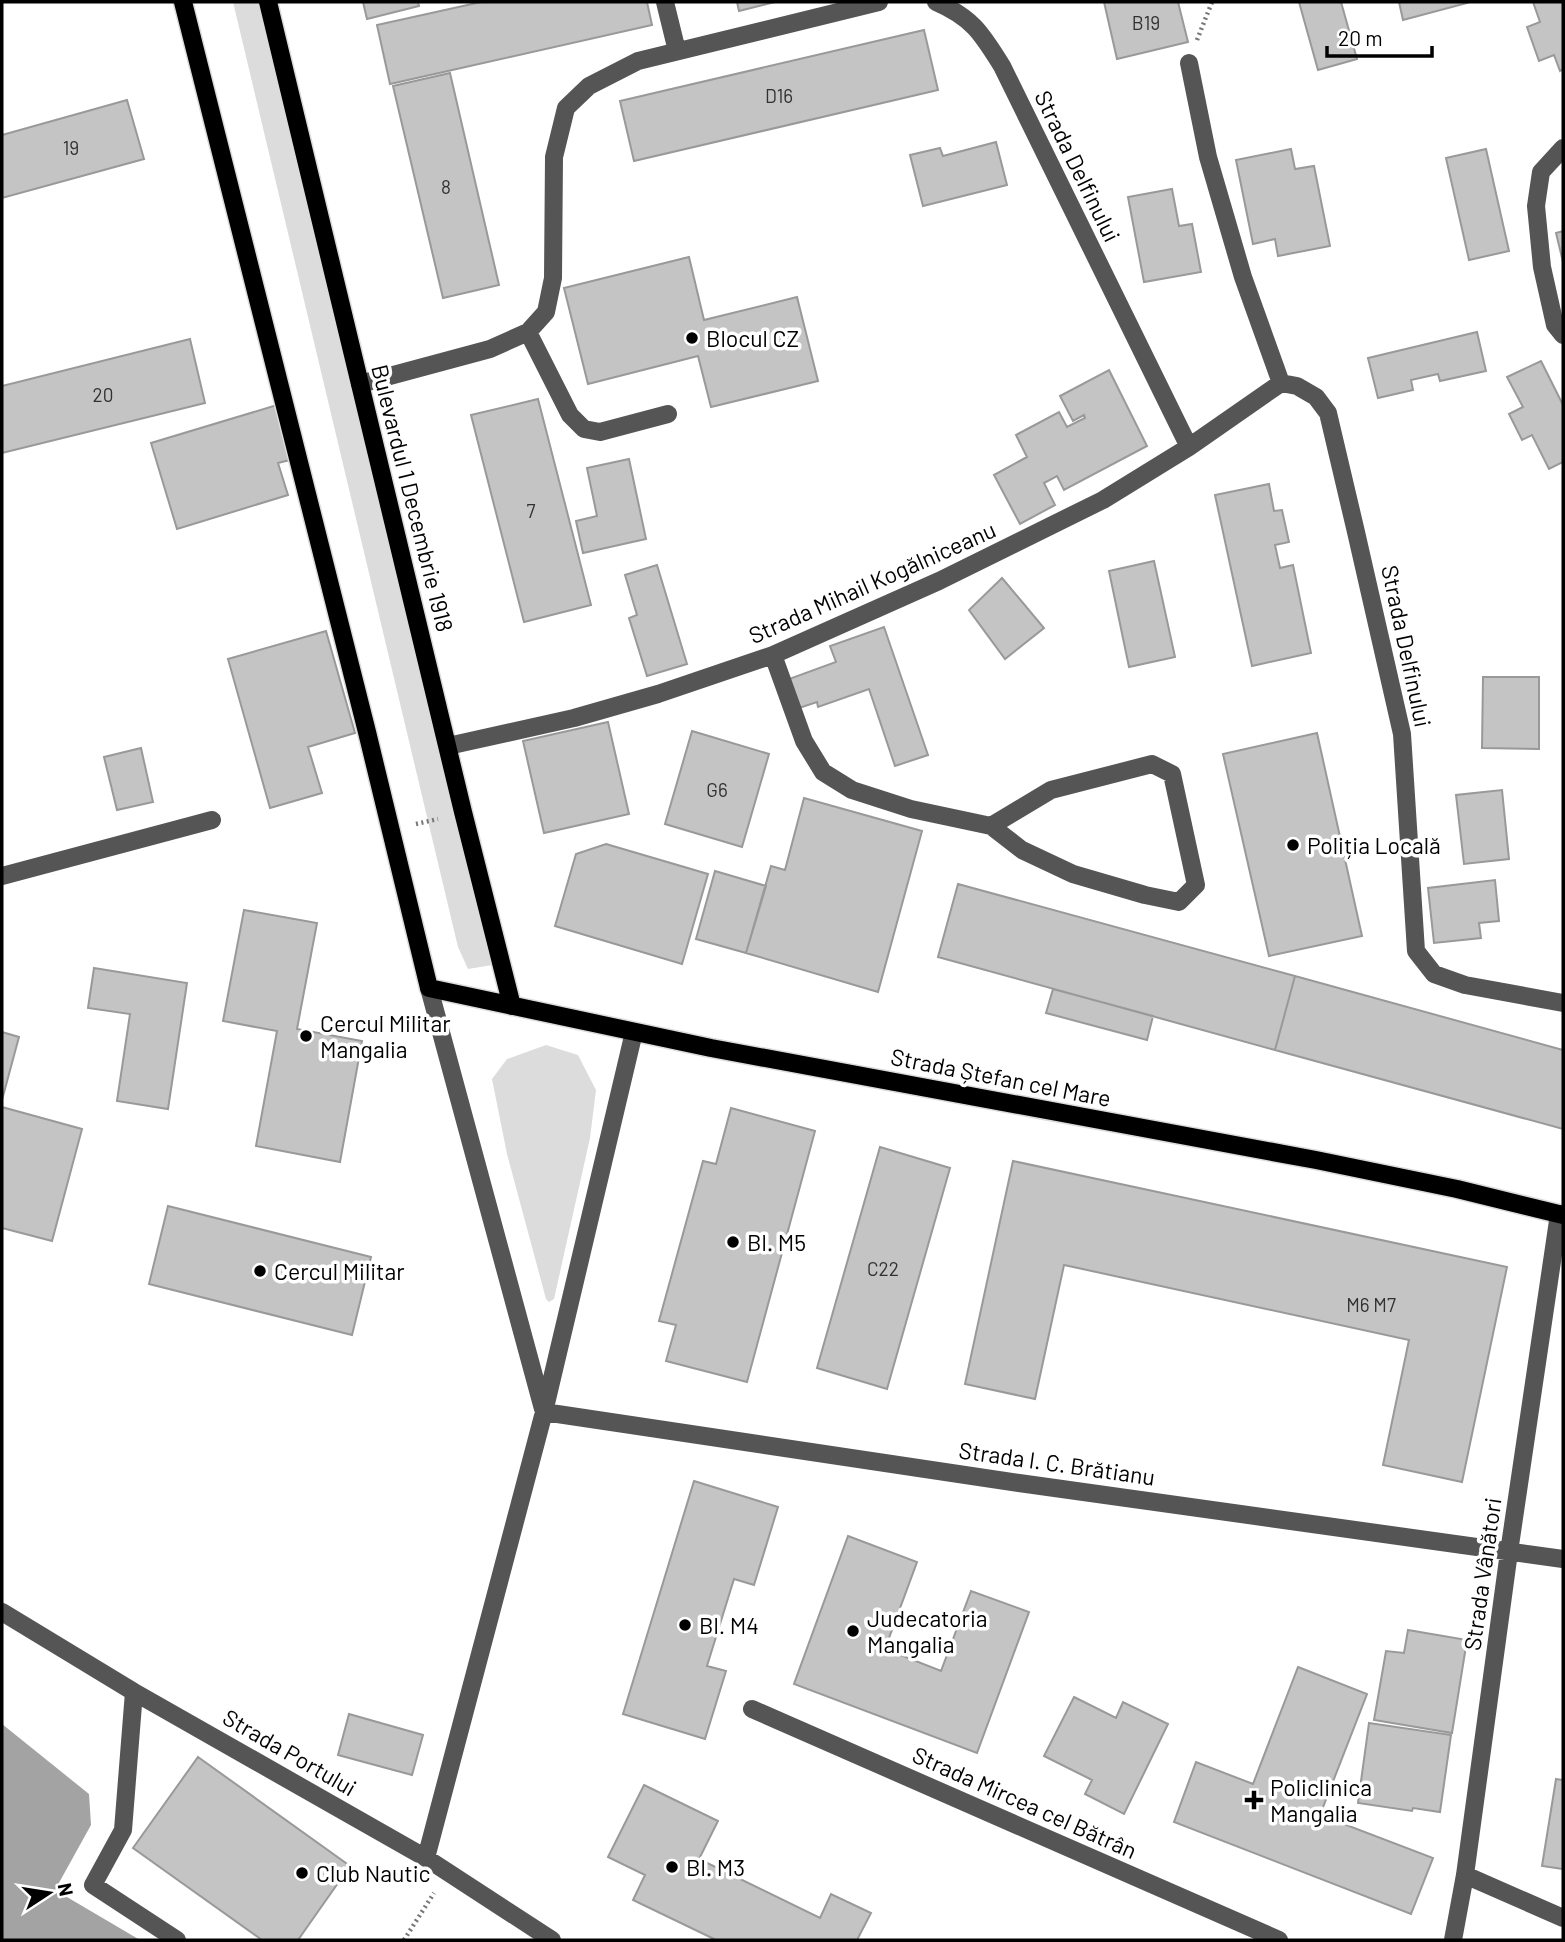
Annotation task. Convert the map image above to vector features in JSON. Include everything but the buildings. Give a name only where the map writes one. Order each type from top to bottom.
[{"type":"main road","points":[[183,2],[429,988]]},
{"type":"main road","name":"Bulevardul 1 Decembrie 1918","points":[[268,2],[512,1006]]},
{"type":"main road","name":"Strada Ștefan cel Mare","points":[[429,988],[634,1032],[1316,1160],[1561,1214]]},
{"type":"street","points":[[665,2],[677,51]]},
{"type":"street","points":[[360,384],[490,349],[528,332],[546,312],[553,278],[554,157],[566,108],[589,86],[638,61],[879,2]]},
{"type":"street","name":"Strada Delfinului","points":[[936,2],[953,9],[977,27],[1002,66],[1189,447]]},
{"type":"street","points":[[1189,63],[1208,158],[1243,277],[1281,383]]},
{"type":"street","points":[[1563,148],[1541,172],[1536,206],[1542,267],[1555,325],[1563,335]]},
{"type":"street","points":[[528,332],[570,415],[584,429],[600,432],[668,414]]},
{"type":"street","name":"Strada Delfinului","points":[[1281,383],[1297,386],[1316,397],[1328,413],[1402,734],[1416,951],[1434,974],[1465,985],[1563,1003]]},
{"type":"street","name":"Strada Mihail Kogălniceanu","points":[[448,746],[574,718],[773,655],[1002,552],[1103,500],[1189,447],[1281,383]]},
{"type":"street","points":[[773,655],[804,741],[823,772],[852,790],[911,809],[991,826],[1022,850],[1073,874],[1145,895],[1179,902],[1196,885],[1172,774],[1152,764],[1051,790],[991,826]]},
{"type":"street","points":[[2,876],[212,820]]},
{"type":"street","points":[[429,988],[544,1412]]},
{"type":"street","points":[[426,1858],[544,1412],[634,1032]]},
{"type":"street","name":"Strada Vânători","points":[[1453,1940],[1465,1875],[1509,1552],[1561,1214]]},
{"type":"street","name":"Strada I. C. Brătianu","points":[[544,1412],[1019,1483],[1563,1559]]},
{"type":"street","name":"Strada Portului","points":[[2,1612],[134,1692],[426,1858],[552,1940]]},
{"type":"street","points":[[134,1692],[123,1829],[93,1885],[177,1940]]},
{"type":"street","name":"Strada Mircea cel Bătrân","points":[[752,1709],[1267,1938]]},
{"type":"street","points":[[1465,1875],[1563,1918]]},
{"type":"path","points":[[1189,63],[1212,2]]},
{"type":"path","points":[[391,831],[463,812]]},
{"type":"path","points":[[404,1940],[448,1872]]},
{"type":"shaded area","points":[[233,2],[262,2],[489,939],[492,965],[468,969],[458,947]]},
{"type":"shaded area","points":[[546,1045],[578,1055],[596,1090],[590,1138],[554,1299],[549,1302],[507,1154],[492,1079],[507,1059]]},
{"type":"shaded area","points":[[2,1724],[89,1794],[91,1825],[55,1890],[140,1940],[2,1940]]},
{"type":"place","name":"Blocul CZ","points":[[692,338]]},
{"type":"place","name":"Poliția Locală","points":[[1293,845]]},
{"type":"place","name":"Cercul Militar Mangalia","points":[[306,1036]]},
{"type":"place","name":"Bl. M5","points":[[733,1242]]},
{"type":"place","name":"Cercul Militar","points":[[260,1271]]},
{"type":"place","name":"Bl. M4","points":[[685,1625]]},
{"type":"place","name":"Judecatoria Mangalia","points":[[853,1631]]},
{"type":"place","name":"Policlinica Mangalia","points":[[1254,1800]]},
{"type":"place","name":"Bl. M3","points":[[672,1867]]},
{"type":"place","name":"Club Nautic","points":[[302,1873]]}]
